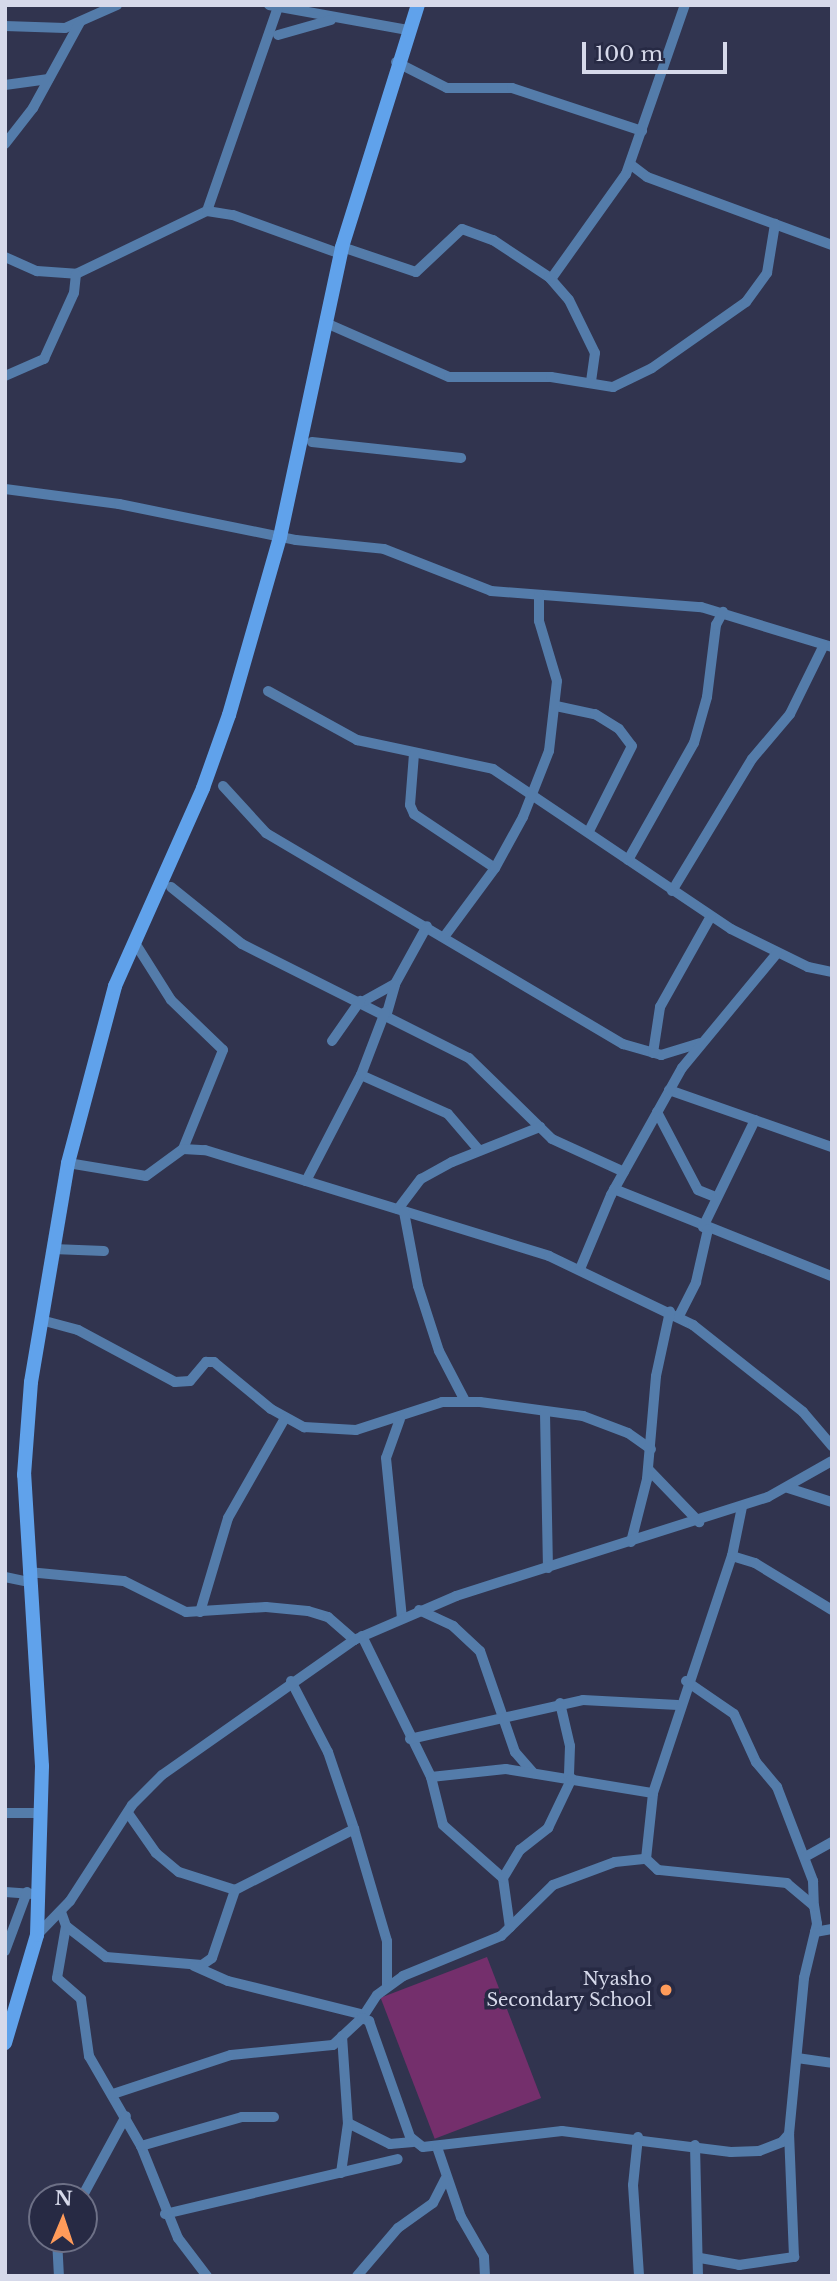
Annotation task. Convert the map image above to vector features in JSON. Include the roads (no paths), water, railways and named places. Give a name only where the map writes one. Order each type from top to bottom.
[{"type":"main road","points":[[5,2043],[37,1935],[33,1894],[42,1813],[24,1475],[41,1320],[68,1163],[116,986],[207,778],[280,537],[341,251],[396,62],[418,5]]},
{"type":"street","points":[[5,26],[49,29],[80,22],[117,5]]},
{"type":"street","points":[[551,279],[630,164],[685,5]]},
{"type":"street","points":[[207,211],[273,6],[408,30]]},
{"type":"street","points":[[278,35],[344,17]]},
{"type":"street","points":[[5,144],[50,79],[80,22]]},
{"type":"street","points":[[396,62],[447,88],[512,88],[642,131]]},
{"type":"street","points":[[5,85],[50,79]]},
{"type":"street","points":[[630,164],[647,177],[832,245]]},
{"type":"street","points":[[5,257],[37,271],[76,274],[207,211],[233,215],[341,251],[416,271],[456,232],[470,229],[551,279],[592,345],[591,382]]},
{"type":"street","points":[[326,324],[449,377],[533,376],[613,387],[632,380],[746,302],[767,273],[775,224]]},
{"type":"street","points":[[5,376],[44,359],[74,293],[76,274]]},
{"type":"street","points":[[312,442],[461,458]]},
{"type":"street","points":[[5,489],[119,504],[280,537],[384,549],[491,591],[539,596],[658,600],[723,612],[828,646],[790,714],[752,759],[672,891]]},
{"type":"street","points":[[444,937],[495,868],[549,751],[556,706],[555,668],[541,632],[539,596]]},
{"type":"street","points":[[628,860],[694,743],[707,697],[713,638],[723,612]]},
{"type":"street","points":[[268,691],[357,740],[493,769],[589,831],[710,916],[777,953],[832,972]]},
{"type":"street","points":[[556,706],[595,714],[619,729],[632,746],[589,831]]},
{"type":"street","points":[[414,754],[414,814],[495,868]]},
{"type":"street","points":[[223,786],[266,833],[623,1044],[653,1053],[674,1054],[700,1042]]},
{"type":"street","points":[[170,887],[242,944],[386,1013],[469,1058],[540,1127],[568,1149],[624,1172]]},
{"type":"street","points":[[653,1053],[660,1007],[710,916]]},
{"type":"street","points":[[306,1181],[361,1075],[395,984],[427,926]]},
{"type":"street","points":[[68,1163],[146,1176],[183,1149],[223,1050],[172,1000],[135,943]]},
{"type":"street","points":[[580,1269],[614,1189],[669,1090],[700,1042],[777,953]]},
{"type":"street","points":[[332,1041],[361,1001],[395,984]]},
{"type":"street","points":[[361,1075],[448,1114],[479,1150]]},
{"type":"street","points":[[669,1090],[832,1147]]},
{"type":"street","points":[[657,1112],[698,1190],[715,1197]]},
{"type":"street","points":[[631,1542],[648,1469],[656,1376],[674,1313],[696,1282],[715,1197],[755,1120]]},
{"type":"street","points":[[465,1401],[439,1351],[418,1286],[401,1211],[421,1179],[479,1150],[540,1127]]},
{"type":"street","points":[[183,1149],[213,1152],[401,1211],[501,1238],[580,1269],[674,1313],[758,1374],[803,1412],[832,1446]]},
{"type":"street","points":[[614,1189],[706,1228],[832,1276]]},
{"type":"street","points":[[53,1249],[104,1251]]},
{"type":"street","points":[[41,1320],[78,1330],[175,1382],[190,1381],[206,1362],[214,1362],[285,1418],[334,1430],[400,1419],[442,1402],[465,1401],[606,1423],[651,1449]]},
{"type":"street","points":[[545,1413],[548,1568]]},
{"type":"street","points":[[200,1612],[228,1518],[285,1418]]},
{"type":"street","points":[[400,1419],[386,1458],[402,1617]]},
{"type":"street","points":[[37,1935],[61,1912],[128,1813],[162,1775],[291,1681],[358,1638],[419,1609],[741,1507],[788,1488],[832,1461]]},
{"type":"street","points":[[648,1469],[699,1522]]},
{"type":"street","points":[[788,1488],[832,1502]]},
{"type":"street","points":[[646,1859],[653,1793],[686,1681],[732,1556],[741,1507]]},
{"type":"street","points":[[732,1556],[755,1563],[832,1610]]},
{"type":"street","points":[[5,1577],[124,1581],[167,1605],[200,1612],[266,1607],[308,1611],[328,1617],[358,1638],[431,1777],[443,1825],[503,1878]]},
{"type":"street","points":[[419,1609],[453,1626],[480,1651],[491,1670],[502,1715],[520,1762],[533,1773]]},
{"type":"street","points":[[291,1681],[328,1752],[354,1829],[387,1941],[387,1986]]},
{"type":"street","points":[[686,1681],[734,1714],[756,1762],[789,1809],[805,1857],[814,1906],[815,1932],[804,1978],[789,2134],[794,2257],[739,2265],[700,2258]]},
{"type":"street","points":[[410,1739],[560,1703],[599,1699],[678,1705]]},
{"type":"street","points":[[510,1928],[503,1878],[520,1850],[548,1828],[571,1778],[570,1746],[560,1703]]},
{"type":"street","points":[[431,1777],[495,1770],[571,1778],[653,1793]]},
{"type":"street","points":[[5,1813],[42,1813]]},
{"type":"street","points":[[128,1813],[156,1853],[179,1872],[235,1890]]},
{"type":"street","points":[[193,1966],[212,1958],[235,1890],[354,1829]]},
{"type":"street","points":[[805,1857],[832,1842]]},
{"type":"street","points":[[113,2094],[181,2067],[265,2048],[330,2046],[363,2016],[387,1986],[476,1949],[510,1928],[553,1885],[615,1862],[646,1859],[658,1870],[787,1883],[814,1906]]},
{"type":"street","points":[[5,1892],[33,1894],[5,1951]]},
{"type":"street","points":[[61,1912],[66,1926],[57,1978],[80,1999],[84,2045],[141,2146],[165,2214],[207,2276]]},
{"type":"street","points":[[66,1926],[106,1957],[193,1966],[228,1981],[363,2016],[369,2021],[413,2143]]},
{"type":"street","points":[[815,1932],[832,1929]]},
{"type":"street","points":[[341,2173],[348,2123],[342,2036]]},
{"type":"street","points":[[797,2058],[832,2063]]},
{"type":"street","points":[[90,2183],[126,2116]]},
{"type":"street","points":[[141,2146],[242,2117],[274,2117]]},
{"type":"street","points":[[348,2123],[390,2144],[413,2143],[437,2147],[478,2137],[562,2131],[758,2151],[789,2134]]},
{"type":"street","points":[[638,2137],[633,2185],[639,2276]]},
{"type":"street","points":[[695,2146],[700,2258],[698,2276]]},
{"type":"street","points":[[437,2147],[445,2179],[484,2257],[485,2276]]},
{"type":"street","points":[[165,2214],[398,2159]]},
{"type":"street","points":[[357,2276],[398,2228],[433,2203],[445,2179]]},
{"type":"street","points":[[58,2253],[59,2276]]},
{"type":"place","name":"Nyasho Secondary School","points":[[666,1990]]}]
